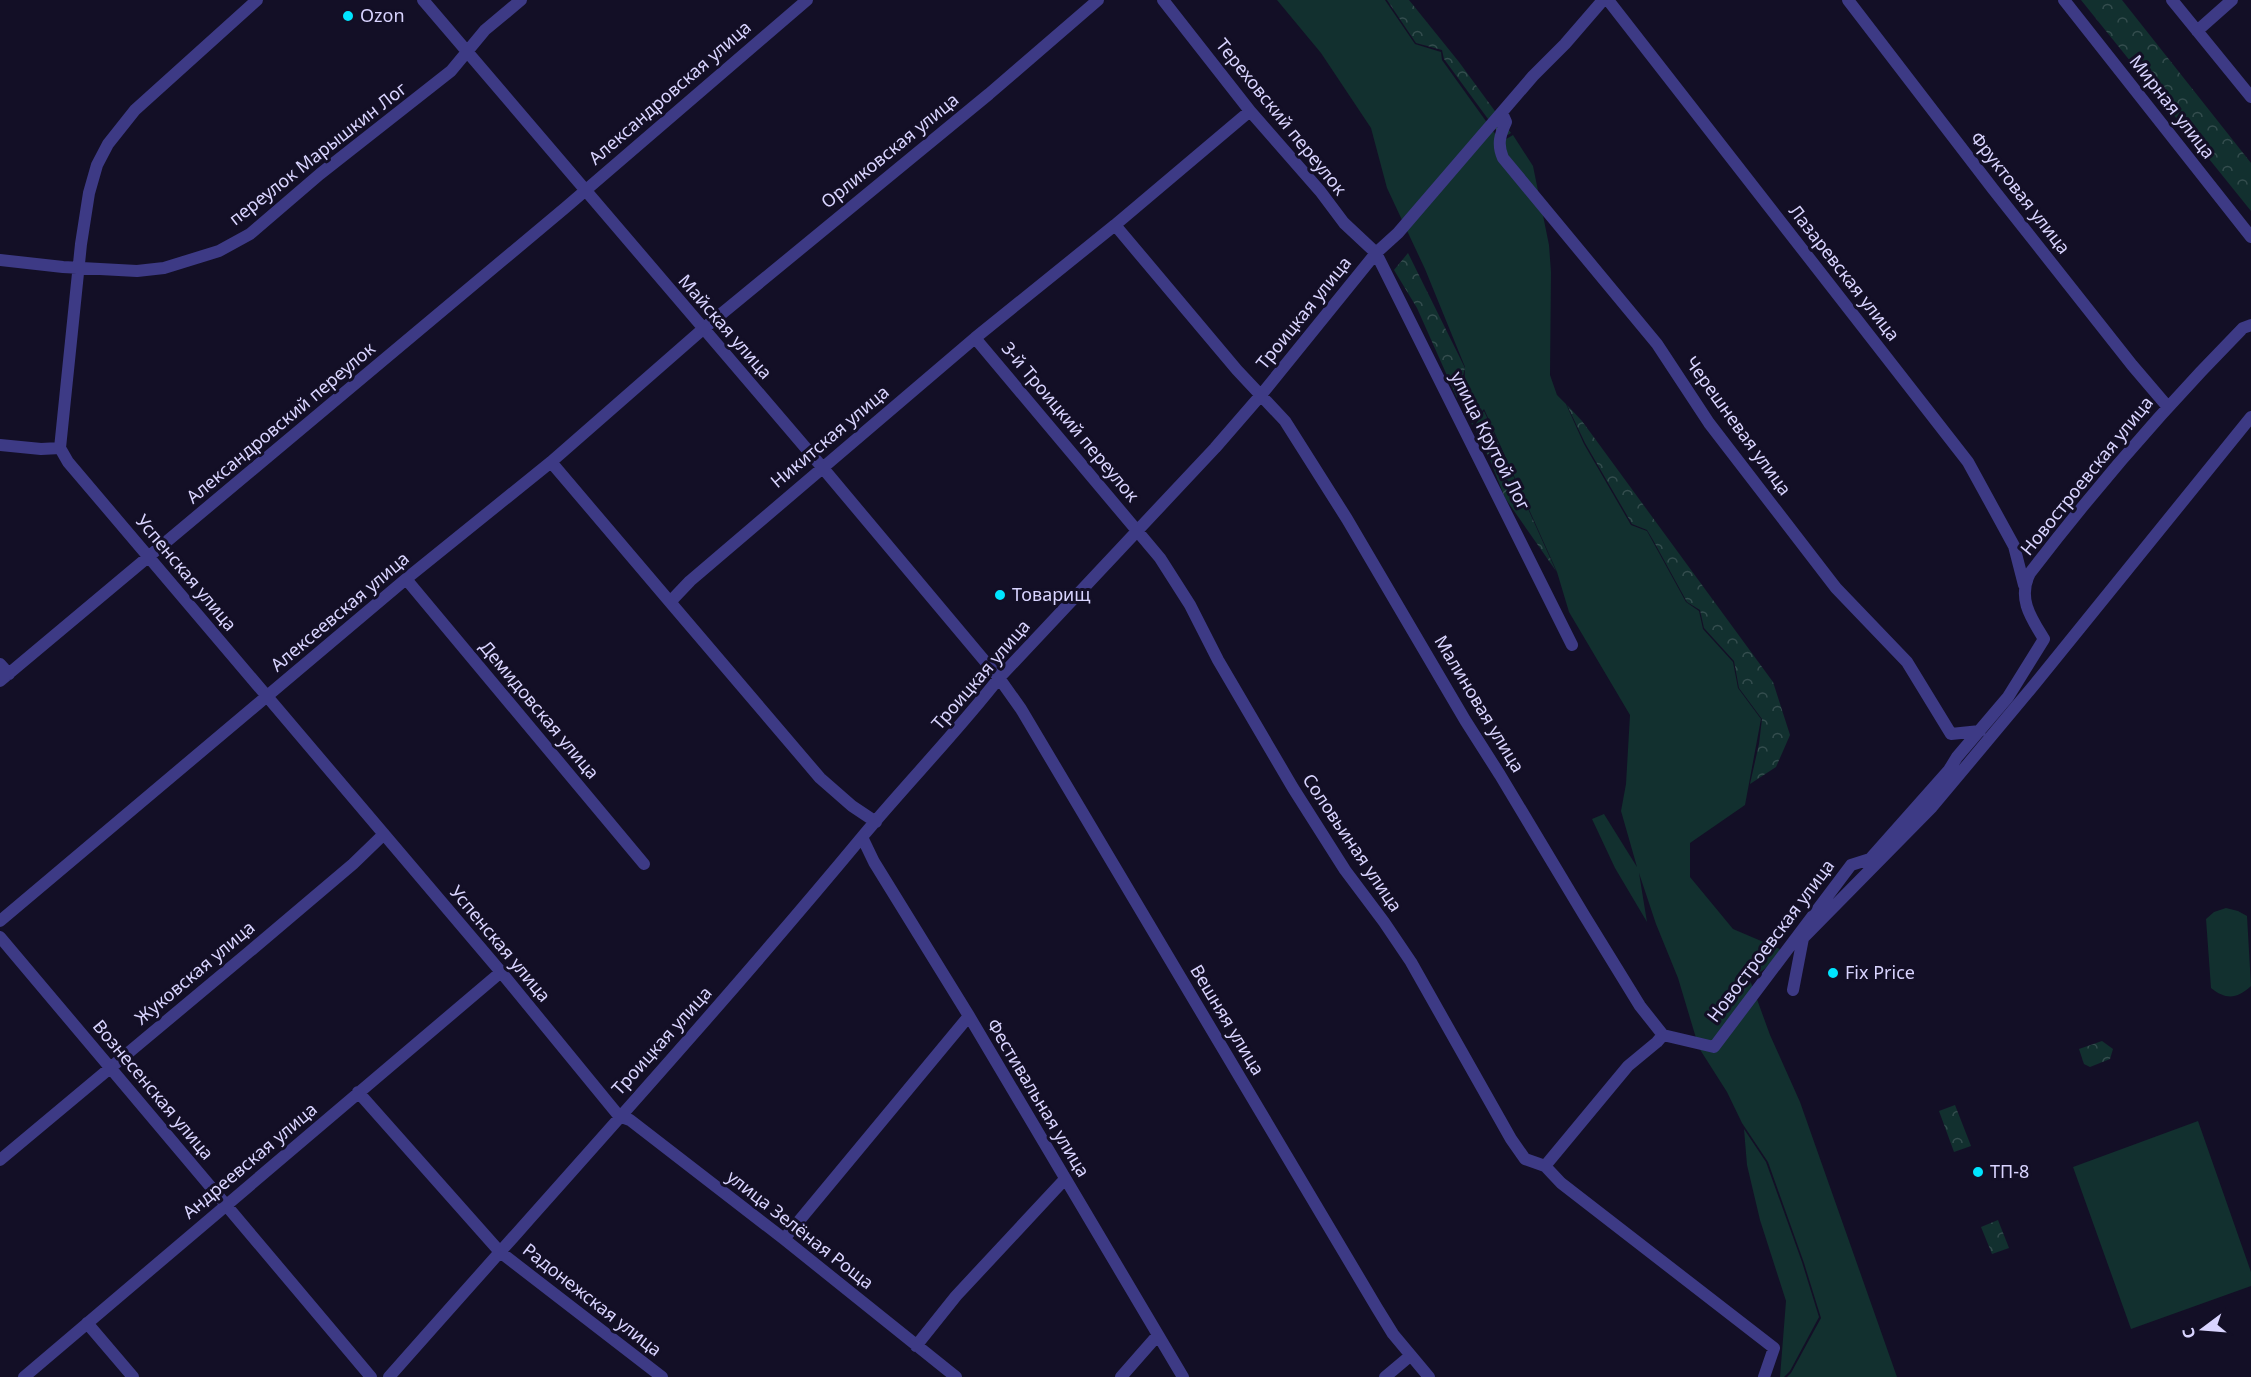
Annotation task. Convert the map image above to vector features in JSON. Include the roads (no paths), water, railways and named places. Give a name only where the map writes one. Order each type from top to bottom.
[{"type":"street","points":[[0,445],[41,449],[60,448],[78,268],[89,193],[97,165],[108,144],[135,110],[257,0]]},
{"type":"street","name":"Майская улица","points":[[423,0],[999,678]]},
{"type":"street","name":"переулок Марышкин Лог","points":[[0,260],[136,272],[189,262],[219,251],[250,234],[320,174],[451,71],[484,30],[521,0]]},
{"type":"street","name":"Александровская улица","points":[[584,191],[807,0]]},
{"type":"street","name":"Орликовская улица","points":[[703,329],[988,94],[1098,0]]},
{"type":"street","name":"Тереховский переулок","points":[[1163,0],[1250,111],[1320,191],[1344,223],[1376,253]]},
{"type":"street","name":"Троицкая улица","points":[[390,1377],[619,1116],[723,1002],[999,678],[1215,448],[1376,253],[1398,233],[1603,0]]},
{"type":"street","name":"Лазаревская улица","points":[[1608,0],[1968,462],[2014,546],[2024,585]]},
{"type":"street","name":"Фруктовая улица","points":[[1848,0],[1992,189],[2167,406]]},
{"type":"street","name":"Мирная улица","points":[[2064,0],[2251,237]]},
{"type":"street","points":[[2172,0],[2251,97]]},
{"type":"street","points":[[2197,31],[2232,0]]},
{"type":"street","name":"Никитская улица","points":[[670,602],[690,581],[822,467],[1250,111]]},
{"type":"street","name":"Черешневая улица","points":[[1502,113],[1506,122],[1500,135],[1499,148],[1503,158],[1657,344],[1709,423],[1836,588],[1907,662],[1952,734],[1980,731]]},
{"type":"street","name":"Александровский переулок","points":[[4,678],[584,191]]},
{"type":"street","name":"Малиновая улица","points":[[1115,225],[1285,421],[1388,586],[1465,720],[1641,1006],[1663,1035]]},
{"type":"street","name":"улица Крутой Лог","points":[[1376,253],[1572,645]]},
{"type":"street","name":"Новостроевская улица","points":[[1663,1035],[1714,1047],[1851,865],[1870,859],[1980,731],[2008,697],[2044,639],[2027,613],[2024,585],[2030,573],[2082,506],[2167,406],[2243,328],[2251,325]]},
{"type":"street","name":"Алексеевская улица","points":[[0,921],[406,579],[551,462],[703,329]]},
{"type":"street","name":"3-й Троицкий переулок","points":[[975,338],[1137,529]]},
{"type":"street","points":[[1793,990],[1803,938],[1932,807],[2251,417]]},
{"type":"street","name":"Успенская улица","points":[[60,448],[68,462],[501,972],[619,1116]]},
{"type":"street","points":[[551,462],[820,778],[852,806],[876,822]]},
{"type":"street","name":"Соловьиная улица","points":[[1137,529],[1160,558],[1190,605],[1244,705],[1339,861],[1411,962],[1511,1139],[1525,1159],[1545,1166]]},
{"type":"street","name":"Демидовская улица","points":[[406,579],[644,864]]},
{"type":"street","points":[[0,664],[4,678]]},
{"type":"street","name":"Вешняя улица","points":[[999,678],[1021,709],[1377,1308],[1410,1356],[1429,1377]]},
{"type":"street","name":"Жуковская улица","points":[[0,1160],[266,938],[384,834]]},
{"type":"street","name":"Фестивальная улица","points":[[862,837],[874,862],[969,1016],[1183,1377]]},
{"type":"street","name":"Вознесенская улица","points":[[0,937],[371,1377]]},
{"type":"street","name":"Андреевская улица","points":[[24,1377],[501,972]]},
{"type":"street","points":[[784,1239],[969,1016]]},
{"type":"street","points":[[1663,1035],[1628,1066],[1545,1166],[1561,1183],[1774,1348],[1764,1377]]},
{"type":"street","name":"Радонежская улица","points":[[358,1092],[500,1252],[662,1377]]},
{"type":"street","name":"улица Зелёная Роща","points":[[619,1116],[630,1120],[784,1239],[956,1377]]},
{"type":"street","points":[[916,1346],[956,1296],[1065,1179]]},
{"type":"street","points":[[87,1323],[133,1377]]},
{"type":"street","points":[[1121,1377],[1157,1336]]},
{"type":"street","points":[[1385,1377],[1410,1356]]},
{"type":"place","name":"Ozon","points":[[348,16]]},
{"type":"place","name":"Товарищ","points":[[1000,595]]},
{"type":"place","name":"Fix Price","points":[[1833,973]]},
{"type":"place","name":"ТП-8","points":[[1978,1172]]}]
